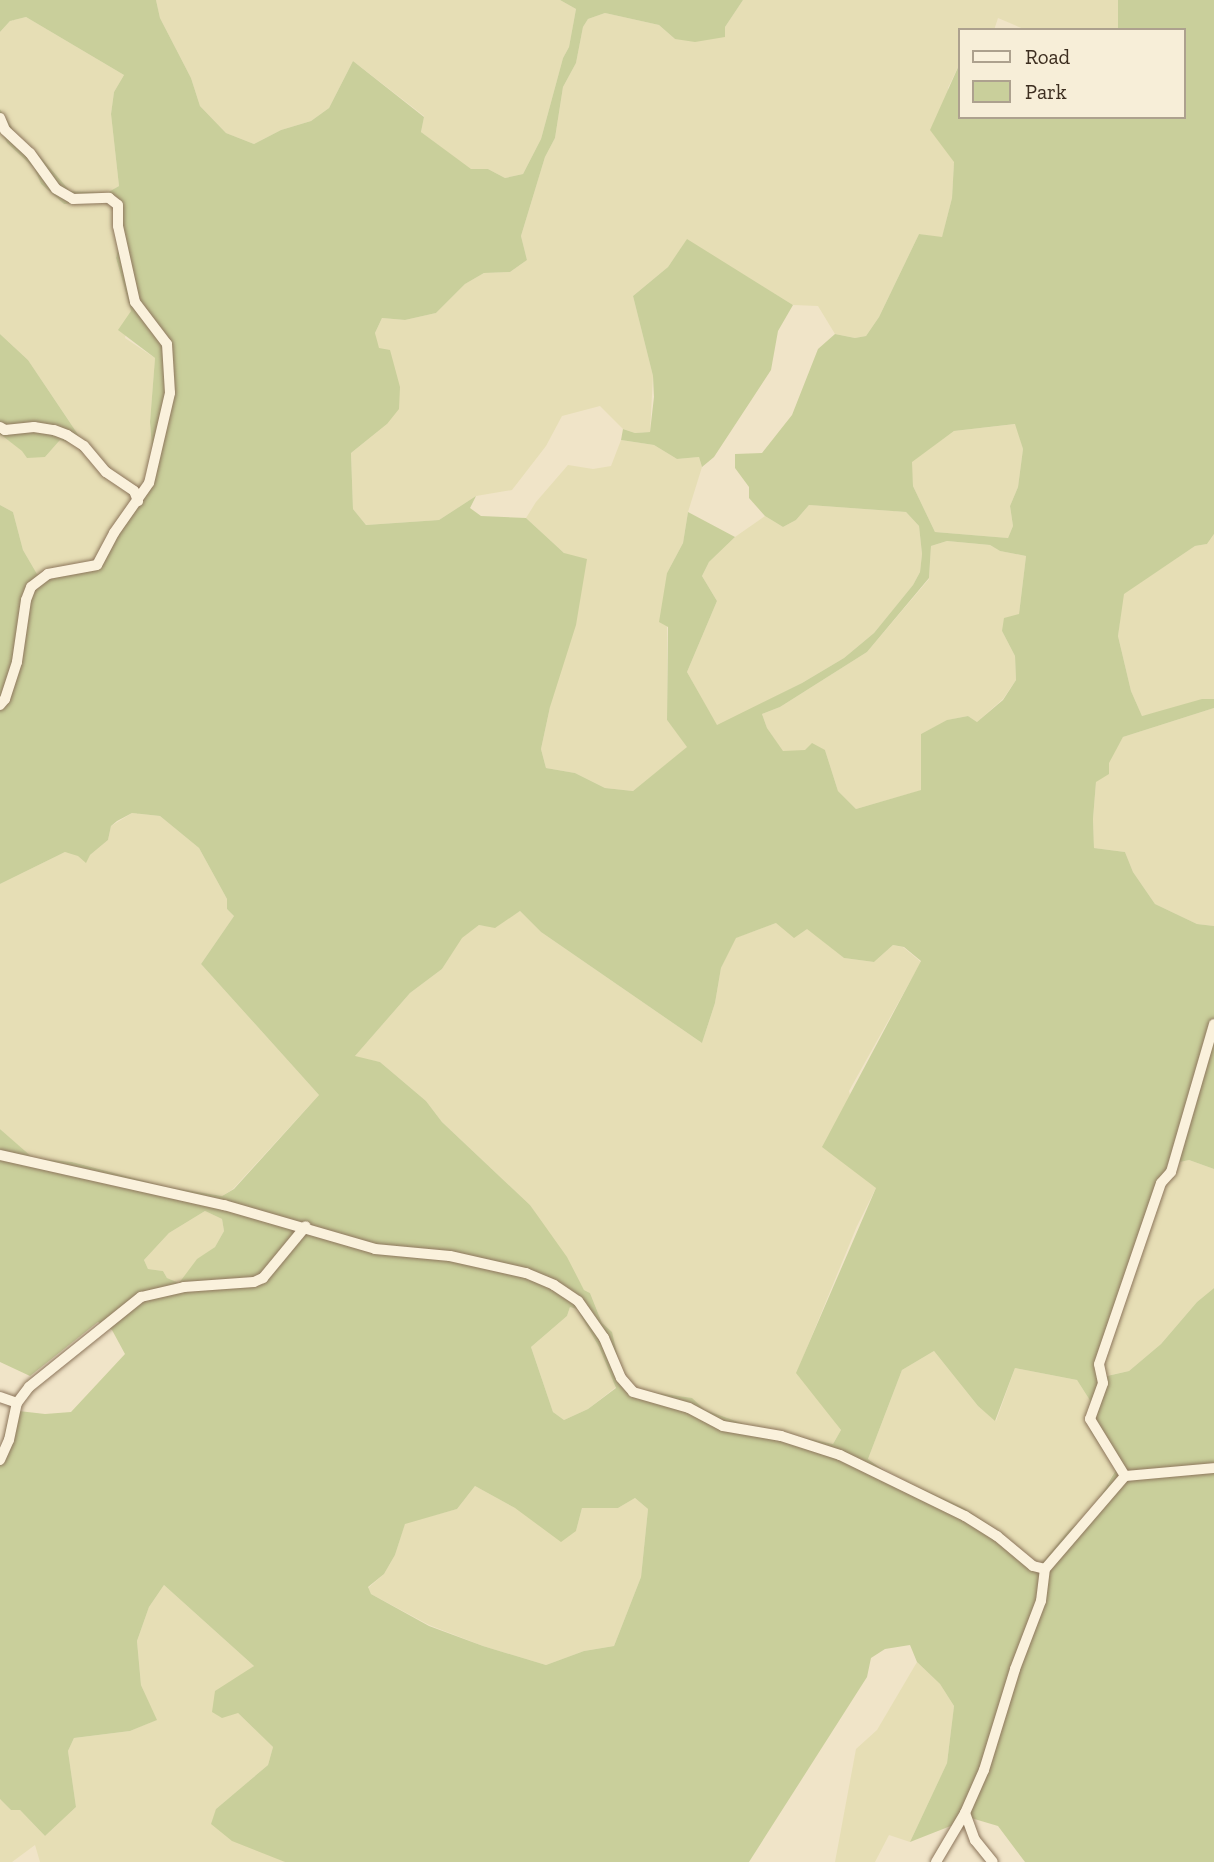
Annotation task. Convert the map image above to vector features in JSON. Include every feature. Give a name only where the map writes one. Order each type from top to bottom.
[{"type":"street","points":[[0,118],[5,130],[30,153],[56,189],[73,199],[109,198],[118,205],[118,226],[135,302],[169,351],[170,393],[149,483],[114,533],[97,565],[48,574],[31,587],[26,600],[17,662],[5,699],[0,705]]},
{"type":"street","points":[[0,427],[5,430],[34,427],[54,429],[67,435],[84,446],[106,472],[134,491],[138,501]]},
{"type":"street","points":[[1125,1476],[1090,1419],[1103,1382],[1099,1364],[1161,1183],[1171,1172],[1214,1024]]},
{"type":"street","points":[[0,1155],[224,1205],[306,1226],[375,1249],[450,1256],[526,1273],[554,1285],[578,1301],[604,1338],[621,1378],[633,1392],[689,1408],[723,1426],[781,1436],[840,1455],[965,1516],[997,1536],[1033,1566],[1045,1569]]},
{"type":"street","points":[[0,1460],[9,1440],[17,1404],[29,1387],[141,1297],[184,1287],[254,1282],[263,1278],[306,1226]]},
{"type":"street","points":[[0,1397],[17,1404]]},
{"type":"street","points":[[936,1862],[965,1813],[984,1770],[1015,1669],[1041,1601],[1045,1569],[1125,1476],[1214,1468]]},
{"type":"street","points":[[965,1813],[975,1840],[993,1862]]},
{"type":"shaded area","points":[[156,0],[560,0],[576,9],[569,47],[563,58],[541,139],[523,174],[505,178],[488,169],[471,170],[421,132],[424,116],[353,61],[329,108],[311,121],[281,130],[254,144],[226,133],[200,106],[191,78],[160,18]]},
{"type":"shaded area","points":[[743,0],[1118,0],[1119,17],[1118,28],[1021,28],[998,18],[995,28],[958,28],[958,67],[948,88],[954,162],[952,198],[942,238],[919,234],[879,317],[866,336],[855,338],[835,334],[818,306],[793,305],[687,240],[668,267],[633,296],[653,376],[650,432],[635,433],[623,429],[600,406],[562,416],[546,446],[512,490],[476,496],[439,520],[366,525],[353,509],[351,453],[387,424],[375,333],[382,318],[405,320],[436,313],[465,284],[484,273],[510,272],[527,260],[521,236],[545,157],[555,138],[563,87],[576,63],[583,27],[588,19],[605,13],[659,25],[675,39],[725,27]]},
{"type":"shaded area","points":[[26,17],[124,75],[114,92],[111,114],[119,186],[108,193],[70,191],[38,154],[18,137],[0,109],[0,32],[10,21]]},
{"type":"shaded area","points":[[0,128],[7,143],[34,168],[41,184],[64,204],[108,201],[113,206],[119,245],[116,258],[131,311],[125,338],[155,358],[150,422],[153,460],[140,491],[114,472],[79,436],[28,360],[0,334]]},
{"type":"shaded area","points":[[1016,424],[1023,449],[1018,487],[1010,506],[1013,526],[1008,538],[935,532],[913,486],[911,462],[954,431]]},
{"type":"shaded area","points":[[0,434],[23,451],[45,457],[60,440],[73,444],[133,498],[93,562],[37,574],[23,550],[13,512],[0,505]]},
{"type":"shaded area","points":[[621,440],[654,445],[677,459],[699,457],[702,467],[688,512],[683,543],[667,573],[667,720],[688,747],[633,791],[605,788],[575,773],[546,768],[541,749],[550,707],[564,553],[526,518],[568,465],[593,469],[611,466]]},
{"type":"shaded area","points":[[809,505],[906,512],[919,526],[922,554],[920,572],[913,585],[874,633],[844,658],[802,683],[717,726],[687,672],[717,601],[702,576],[709,562],[735,537],[765,516],[783,527],[796,520]]},
{"type":"shaded area","points":[[1214,534],[1214,699],[1142,716],[1131,691],[1118,636],[1123,594],[1195,546],[1207,544]]},
{"type":"shaded area","points":[[947,541],[990,545],[1000,551],[1026,556],[1019,614],[1002,631],[1015,656],[1016,680],[1003,699],[977,722],[968,716],[948,720],[921,734],[922,790],[856,809],[838,791],[825,750],[783,752],[767,728],[762,714],[780,707],[867,652],[929,579],[931,546]]},
{"type":"shaded area","points":[[1214,708],[1214,926],[1197,924],[1155,904],[1133,872],[1125,852],[1094,848],[1093,819],[1096,782],[1123,737]]},
{"type":"shaded area","points":[[132,813],[160,816],[199,848],[227,899],[227,909],[234,916],[201,964],[319,1095],[233,1189],[222,1196],[168,1187],[72,1162],[32,1158],[0,1129],[0,884],[65,852],[90,855],[108,840],[111,826]]},
{"type":"shaded area","points":[[520,911],[541,932],[702,1043],[715,1003],[721,968],[735,938],[776,923],[807,928],[844,958],[874,962],[893,945],[903,947],[921,962],[849,1091],[876,1188],[857,1226],[797,1372],[841,1430],[833,1444],[747,1425],[705,1410],[691,1398],[637,1390],[621,1370],[590,1293],[584,1290],[530,1205],[442,1122],[426,1101],[380,1062],[354,1057],[410,993],[442,969],[461,938],[479,925],[495,927]]},
{"type":"shaded area","points":[[1189,1160],[1214,1169],[1214,1288],[1197,1302],[1161,1344],[1129,1371],[1106,1376],[1102,1364],[1163,1187],[1180,1162]]},
{"type":"shaded area","points":[[205,1211],[222,1219],[224,1231],[215,1247],[197,1260],[179,1284],[167,1278],[163,1271],[148,1269],[144,1260],[169,1233]]},
{"type":"shaded area","points":[[570,1307],[577,1309],[599,1347],[616,1387],[588,1409],[564,1420],[553,1412],[531,1347],[567,1316]]},
{"type":"shaded area","points":[[934,1351],[978,1406],[996,1421],[1015,1368],[1077,1380],[1091,1402],[1102,1446],[1116,1469],[1090,1514],[1041,1564],[868,1459],[902,1370]]},
{"type":"shaded area","points":[[475,1486],[515,1508],[576,1531],[582,1508],[618,1508],[635,1498],[648,1509],[641,1577],[614,1646],[584,1651],[546,1665],[483,1646],[429,1625],[371,1594],[368,1588],[384,1574],[395,1555],[405,1523],[457,1509]]},
{"type":"shaded area","points":[[164,1585],[254,1666],[237,1679],[238,1713],[273,1747],[268,1765],[216,1809],[285,1862],[40,1862],[35,1845],[12,1862],[0,1862],[0,1799],[11,1810],[20,1810],[45,1836],[76,1807],[68,1751],[74,1738],[130,1731],[156,1720],[141,1685],[137,1641],[149,1607]]},
{"type":"shaded area","points":[[917,1662],[940,1684],[954,1706],[947,1763],[910,1842],[889,1835],[875,1862],[835,1862],[856,1749],[877,1730]]},
{"type":"green space","points":[[0,0],[156,0],[160,18],[191,78],[200,106],[226,133],[254,144],[281,130],[311,121],[329,108],[353,61],[424,117],[421,132],[471,169],[488,169],[505,178],[523,174],[541,139],[563,58],[569,47],[576,9],[560,0],[743,0],[725,27],[725,37],[695,42],[675,39],[659,25],[605,13],[588,19],[583,27],[576,63],[563,87],[555,138],[545,157],[521,236],[527,260],[510,272],[484,273],[465,284],[436,313],[405,320],[382,318],[375,333],[379,348],[390,350],[400,387],[399,409],[387,424],[351,453],[353,509],[366,525],[439,520],[476,496],[470,508],[481,516],[526,518],[564,553],[587,559],[576,625],[550,707],[541,749],[546,768],[575,773],[605,788],[633,791],[687,747],[667,720],[668,627],[659,622],[667,573],[683,543],[688,512],[735,537],[709,562],[702,576],[717,601],[687,672],[717,725],[802,683],[844,658],[874,633],[913,585],[920,572],[922,554],[919,526],[906,512],[809,505],[796,520],[783,527],[765,516],[749,498],[749,487],[735,468],[735,454],[762,453],[792,415],[818,349],[835,334],[855,338],[866,336],[879,317],[919,234],[942,237],[952,198],[954,162],[930,130],[958,67],[958,119],[1186,119],[1186,28],[1118,28],[1118,0],[1214,0],[1214,534],[1207,544],[1195,546],[1124,594],[1118,636],[1131,691],[1142,716],[1202,699],[1214,699],[1214,708],[1123,737],[1109,763],[1109,774],[1096,782],[1093,819],[1094,848],[1125,852],[1133,872],[1155,904],[1197,924],[1214,926],[1214,1169],[1189,1160],[1180,1162],[1163,1187],[1102,1364],[1107,1376],[1129,1371],[1161,1344],[1197,1302],[1214,1288],[1214,1862],[1025,1862],[998,1826],[971,1818],[910,1842],[947,1763],[954,1706],[940,1684],[917,1662],[910,1645],[885,1649],[871,1658],[867,1677],[749,1862],[285,1862],[232,1841],[211,1824],[216,1809],[268,1765],[273,1747],[238,1713],[222,1718],[212,1712],[215,1691],[254,1666],[164,1585],[149,1607],[137,1641],[141,1685],[157,1720],[130,1731],[74,1738],[68,1751],[76,1807],[45,1836],[20,1810],[11,1810],[0,1799],[0,1454],[10,1410],[45,1414],[71,1412],[125,1354],[112,1330],[98,1322],[30,1376],[0,1362],[0,1129],[33,1158],[72,1162],[168,1187],[222,1196],[234,1189],[319,1095],[201,964],[234,916],[227,909],[227,899],[199,848],[160,816],[132,813],[117,821],[111,826],[108,840],[90,855],[86,863],[78,856],[65,852],[0,884],[0,505],[13,512],[23,550],[37,574],[93,562],[133,498],[73,444],[60,440],[45,457],[27,458],[0,434],[0,334],[28,360],[79,436],[114,472],[140,490],[153,460],[150,422],[155,358],[118,330],[131,311],[116,258],[119,245],[113,206],[108,201],[64,204],[41,184],[34,168],[7,143],[0,128],[0,109],[18,137],[38,154],[70,191],[107,193],[119,186],[111,114],[114,92],[124,75],[26,17],[10,21],[0,32]],"holes":[[[1015,424],[1023,449],[1018,487],[1010,506],[1013,526],[1008,538],[935,532],[913,486],[912,462],[954,431]],[[947,541],[990,545],[1000,551],[1026,556],[1019,614],[1004,618],[1002,631],[1015,656],[1016,680],[1003,700],[977,722],[968,716],[947,720],[921,734],[921,790],[856,809],[838,791],[825,750],[812,743],[805,750],[783,751],[767,728],[762,714],[780,707],[867,652],[929,578],[931,546]],[[520,911],[541,932],[702,1043],[715,1003],[721,968],[736,938],[776,923],[794,938],[807,929],[844,958],[874,962],[893,945],[904,947],[921,961],[822,1147],[876,1188],[796,1373],[841,1430],[833,1444],[747,1425],[705,1410],[692,1398],[637,1390],[621,1370],[612,1332],[602,1323],[590,1293],[584,1290],[567,1257],[530,1205],[442,1122],[426,1101],[380,1062],[355,1056],[410,993],[442,969],[462,938],[479,925],[495,928]],[[205,1211],[222,1219],[224,1231],[215,1247],[197,1259],[179,1283],[167,1278],[163,1271],[148,1269],[144,1260],[169,1233]],[[570,1307],[577,1309],[599,1347],[616,1388],[588,1409],[564,1420],[553,1412],[531,1347],[567,1316]],[[934,1351],[978,1406],[995,1421],[1015,1368],[1077,1380],[1091,1402],[1087,1417],[1091,1432],[1116,1470],[1090,1514],[1069,1530],[1041,1564],[1021,1553],[1002,1533],[962,1507],[889,1474],[868,1459],[902,1370]],[[475,1486],[515,1508],[561,1542],[576,1531],[582,1508],[618,1508],[635,1498],[648,1509],[641,1577],[614,1646],[584,1651],[546,1665],[429,1626],[371,1594],[368,1587],[384,1574],[395,1555],[405,1524],[457,1509]]]},
{"type":"green space","points":[[687,239],[793,305],[778,331],[771,370],[714,457],[702,467],[699,457],[677,459],[654,445],[621,440],[623,429],[635,433],[650,432],[654,397],[653,376],[633,296],[668,267]]}]
